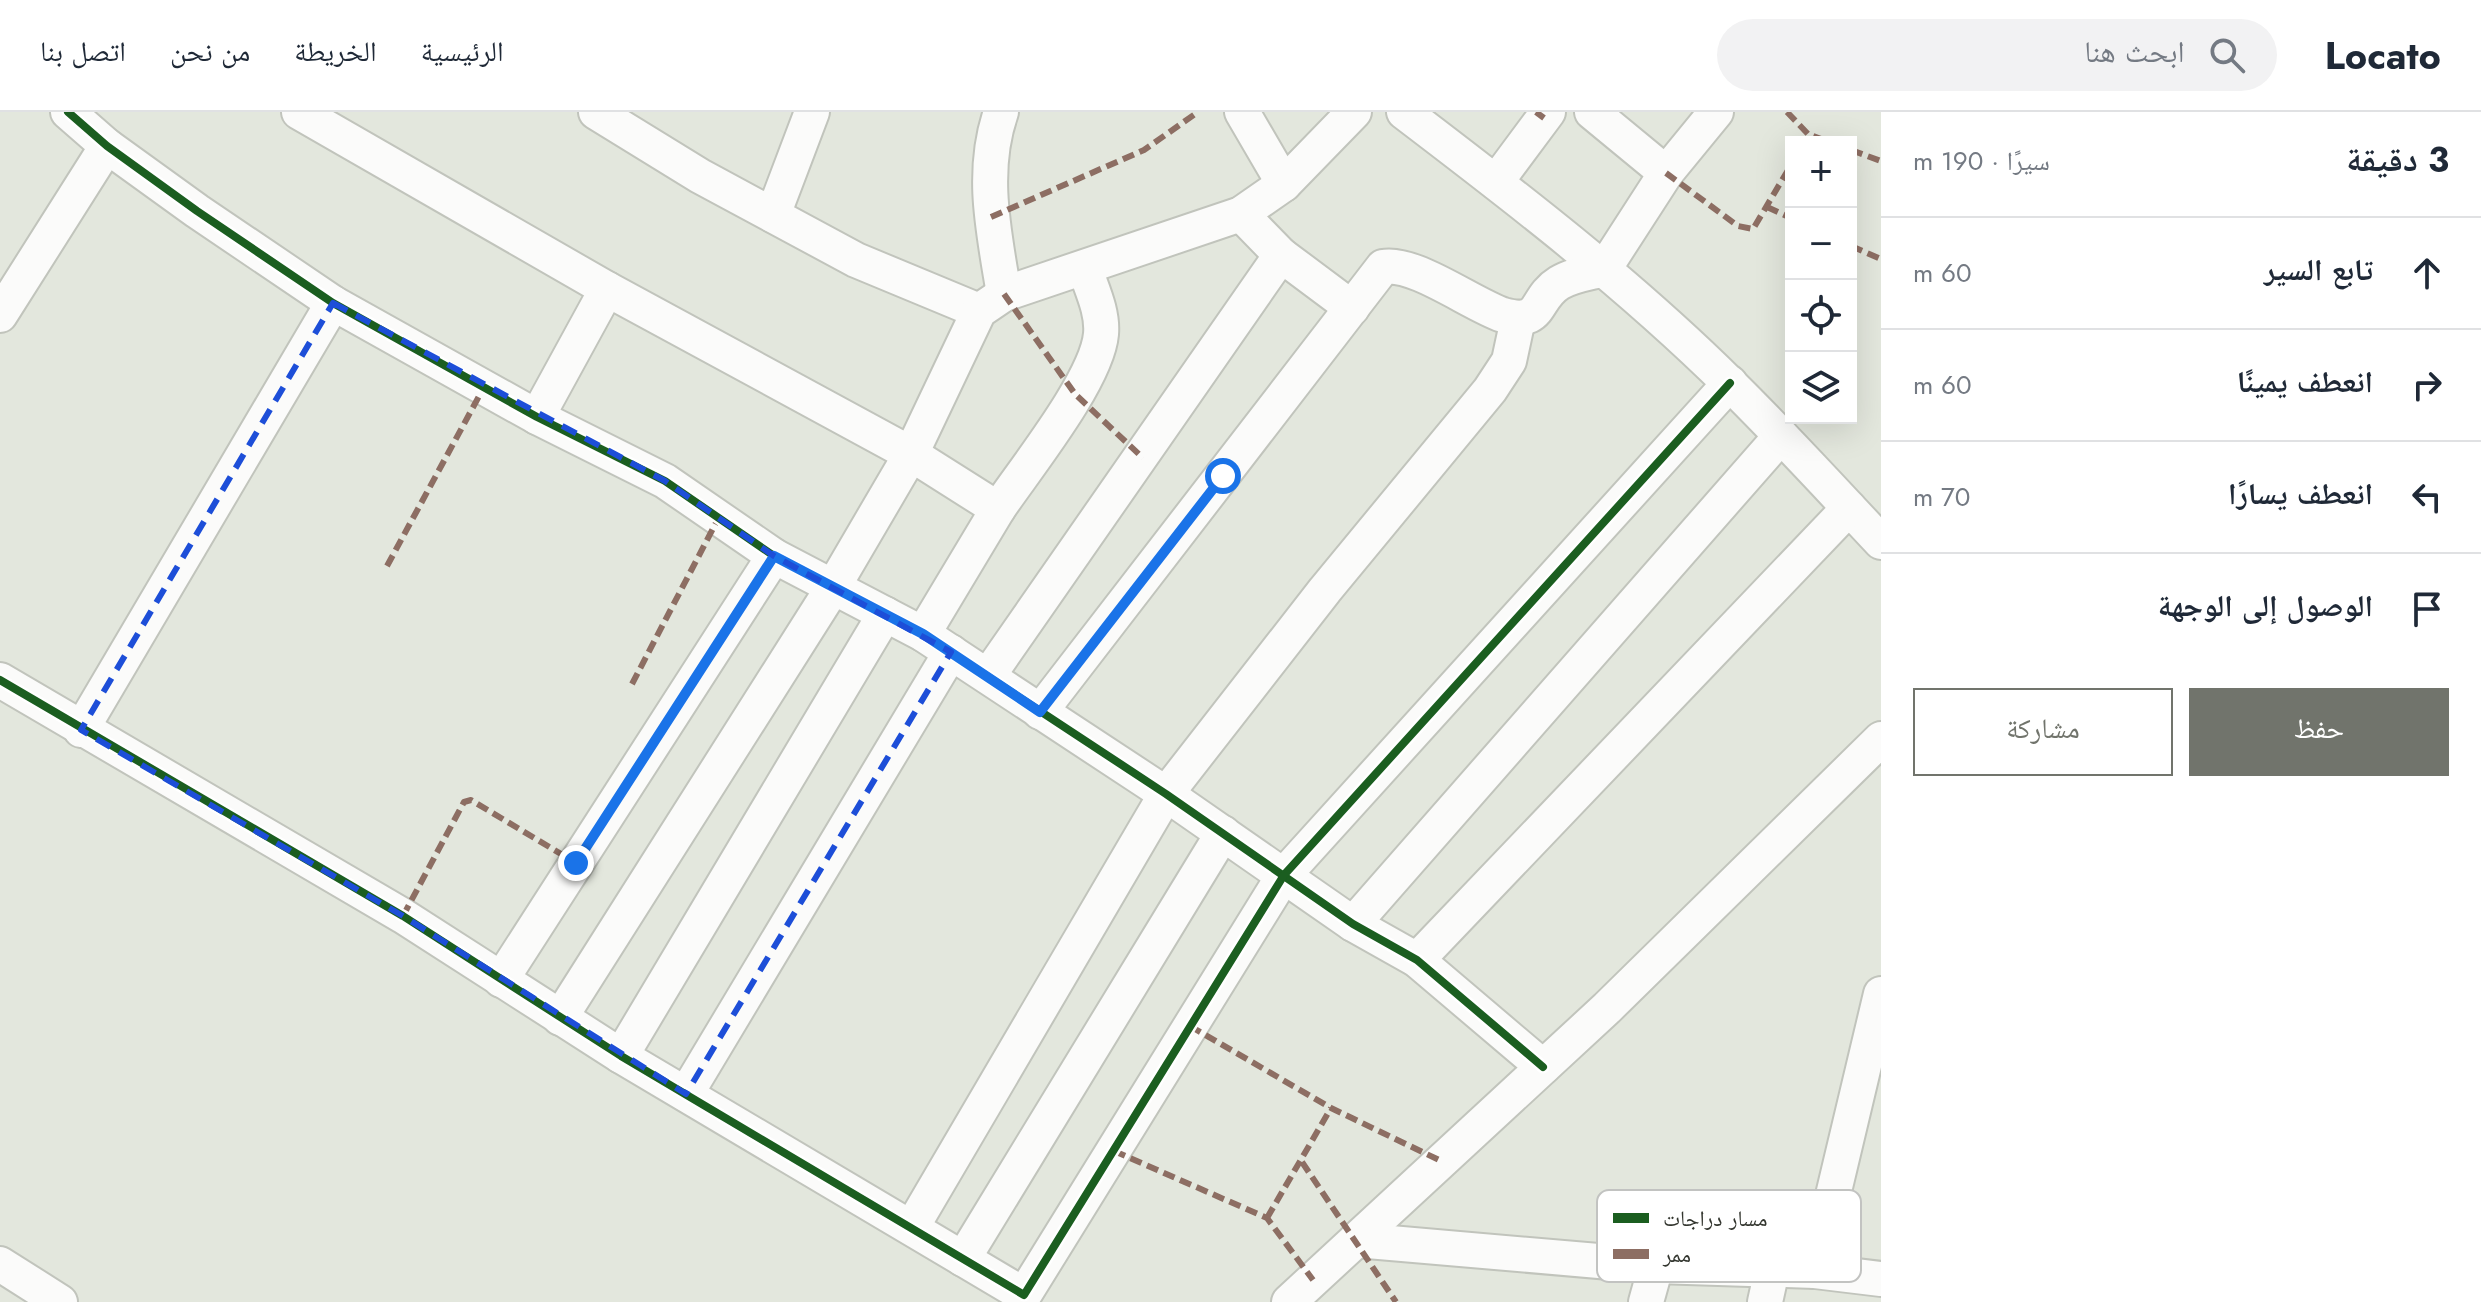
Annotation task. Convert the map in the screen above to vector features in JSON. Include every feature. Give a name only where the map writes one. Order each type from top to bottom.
[{"type":"street","points":[[68,112],[107,146],[333,303],[537,417],[665,481],[774,556],[937,643],[988,676],[1166,794],[1353,924],[1417,960],[1543,1067]]},
{"type":"street","points":[[299,112],[607,289],[911,454],[998,509]]},
{"type":"street","points":[[596,112],[648,125],[700,176],[856,260],[992,303],[1241,214],[1284,184],[1354,112]]},
{"type":"street","points":[[773,215],[812,112]]},
{"type":"street","points":[[560,1018],[832,589],[911,454],[992,303],[990,149],[1001,112]]},
{"type":"street","points":[[1242,112],[1284,184]]},
{"type":"street","points":[[1404,112],[1604,269],[1730,383],[1881,542]]},
{"type":"street","points":[[1496,182],[1548,112]]},
{"type":"street","points":[[1592,112],[1666,173]]},
{"type":"street","points":[[1040,712],[1383,267],[1394,265],[1486,309],[1518,319],[1531,317],[1562,281],[1604,269],[1666,173],[1716,112]]},
{"type":"street","points":[[0,315],[107,146]]},
{"type":"street","points":[[1241,214],[1281,255],[1352,308]]},
{"type":"street","points":[[988,676],[1281,255]]},
{"type":"street","points":[[686,1094],[937,643],[998,509],[1075,394],[1098,351],[1100,312],[1085,269]]},
{"type":"street","points":[[537,417],[607,289]]},
{"type":"street","points":[[81,730],[333,303]]},
{"type":"street","points":[[912,1227],[1166,794],[1325,590],[1490,390],[1509,361],[1518,319]]},
{"type":"street","points":[[0,680],[403,916],[621,1056],[1029,1299],[1284,875],[1730,383]]},
{"type":"street","points":[[1353,924],[1781,436]]},
{"type":"street","points":[[1417,960],[1849,508]]},
{"type":"street","points":[[501,980],[774,556]]},
{"type":"street","points":[[621,1056],[885,614]]},
{"type":"street","points":[[1289,1302],[1543,1067],[1881,739]]},
{"type":"street","points":[[963,1259],[1223,833]]},
{"type":"street","points":[[1834,1190],[1881,994]]},
{"type":"street","points":[[1356,1240],[1597,1261]]},
{"type":"street","points":[[0,1264],[60,1302]]},
{"type":"street","points":[[1861,1277],[1881,1279]]},
{"type":"street","points":[[1646,1302],[1652,1282]]},
{"type":"street","points":[[1746,1282],[1769,1286]]},
{"type":"highlighted area","points":[[333,303],[665,481],[774,556],[951,652],[686,1094],[403,916],[81,730]]},
{"type":"marked path","points":[[991,217],[1144,150],[1198,112]]},
{"type":"marked path","points":[[1536,112],[1544,118]]},
{"type":"marked path","points":[[1787,112],[1813,136]]},
{"type":"marked path","points":[[1857,152],[1881,161]]},
{"type":"marked path","points":[[1666,173],[1738,226],[1753,229],[1785,175]]},
{"type":"marked path","points":[[1767,207],[1785,215]]},
{"type":"marked path","points":[[1857,249],[1881,259]]},
{"type":"marked path","points":[[1004,294],[1075,394],[1143,458]]},
{"type":"marked path","points":[[387,566],[484,387]]},
{"type":"marked path","points":[[632,684],[719,517]]},
{"type":"marked path","points":[[403,916],[464,802],[471,800],[576,863]]},
{"type":"marked path","points":[[1190,1026],[1331,1108],[1439,1160]]},
{"type":"marked path","points":[[1267,1218],[1331,1108]]},
{"type":"marked path","points":[[1114,1151],[1267,1218],[1313,1280]]},
{"type":"marked path","points":[[1302,1162],[1396,1302]]},
{"type":"cycle path","points":[[68,112],[107,146],[197,211],[333,303],[537,417],[665,481],[774,556],[923,634],[1166,794],[1353,924],[1417,960],[1543,1067]]},
{"type":"cycle path","points":[[0,680],[403,916],[621,1056],[1024,1295],[1284,875],[1730,383]]},
{"type":"route","points":[[576,863],[774,556],[923,634],[1040,712],[1223,476]]}]
